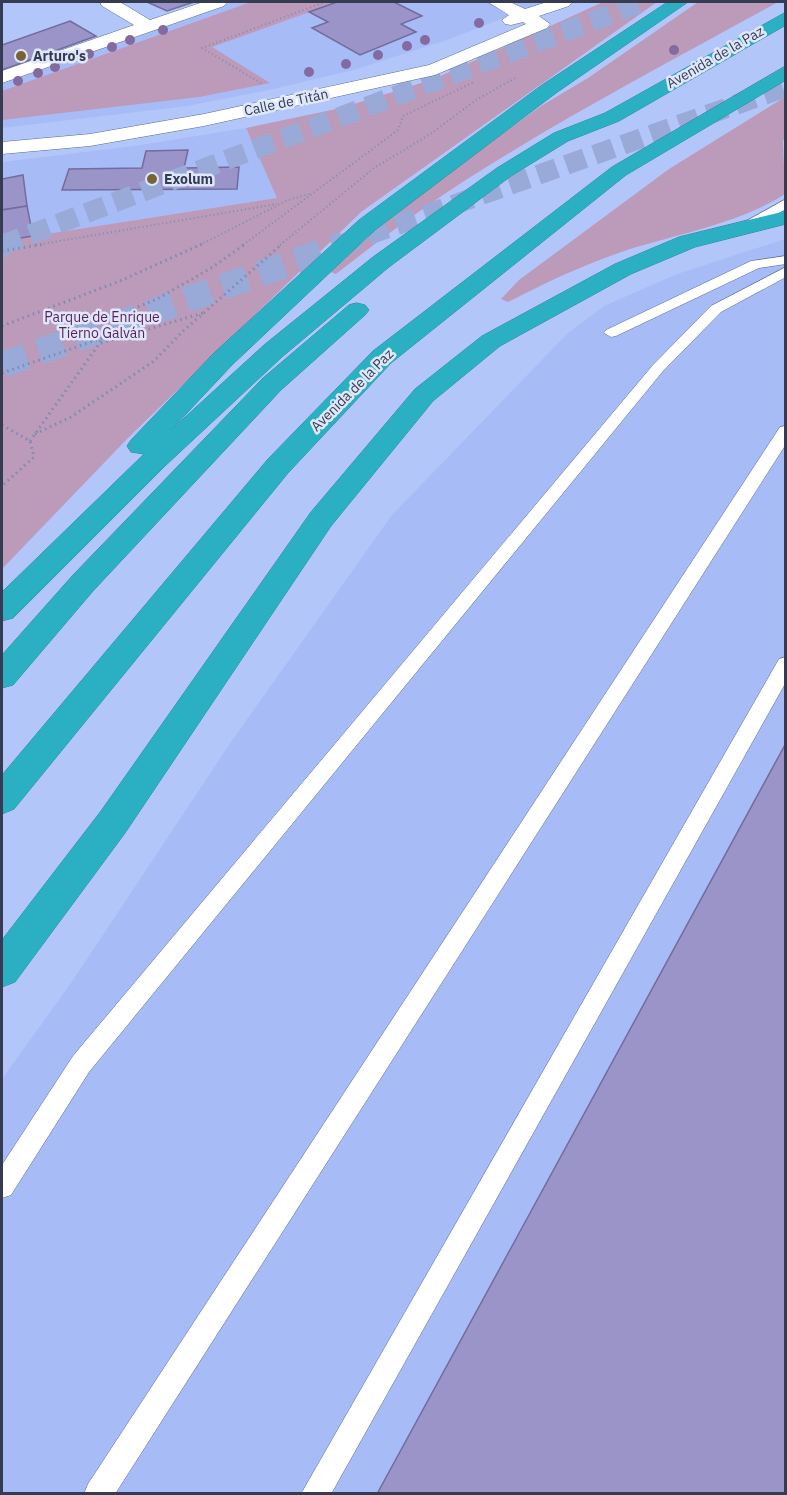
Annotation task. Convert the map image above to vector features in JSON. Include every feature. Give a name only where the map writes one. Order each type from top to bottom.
[{"type":"highway","points":[[5,605],[13,579],[223,359],[367,225],[549,89],[679,2]]},
{"type":"highway","name":"Avenida de la Paz","points":[[5,605],[155,459],[256,366],[381,262],[504,172],[561,137],[612,117],[786,17]]},
{"type":"highway","name":"Avenida de la Paz","points":[[2,799],[278,466],[382,357],[618,171],[786,72]]},
{"type":"highway","points":[[2,676],[83,583],[272,384],[404,268],[473,214],[569,152],[612,117]]},
{"type":"highway","points":[[2,969],[113,822],[321,519],[424,395],[491,341],[623,268],[687,242],[786,217]]},
{"type":"street","points":[[108,2],[148,26]]},
{"type":"street","points":[[2,77],[218,2]]},
{"type":"street","points":[[497,2],[523,15]]},
{"type":"street","name":"Calle de Titán","points":[[2,133],[85,126],[200,108],[279,92],[354,74],[443,47],[523,15],[566,2]]},
{"type":"street","name":"Calle de Titán","points":[[2,148],[90,140],[204,120],[435,69],[541,24],[523,15]]},
{"type":"lane","points":[[741,228],[786,203]]},
{"type":"lane","points":[[611,333],[756,264],[786,260]]},
{"type":"lane","points":[[2,1186],[81,1064],[658,368],[716,309],[786,270]]},
{"type":"lane","points":[[98,1494],[786,431]]},
{"type":"lane","points":[[315,1494],[786,664]]},
{"type":"path","points":[[268,87],[202,48],[325,2]]},
{"type":"path","points":[[35,434],[71,417],[154,361],[295,232],[375,168],[432,133],[476,100],[520,76]]},
{"type":"path","points":[[30,441],[105,337],[135,308],[157,299],[213,267],[398,130],[403,116],[474,82]]},
{"type":"path","points":[[2,326],[130,277],[281,204],[313,193]]},
{"type":"path","points":[[2,251],[281,204]]},
{"type":"path","points":[[100,344],[204,313]]},
{"type":"path","points":[[2,373],[105,337]]},
{"type":"path","points":[[2,425],[30,441],[34,457],[2,486]]},
{"type":"shaded area","points":[[233,2],[545,2],[447,40],[353,70],[269,90],[187,106],[2,128],[2,82]]},
{"type":"shaded area","points":[[246,128],[277,198],[2,241],[2,162],[134,146]]},
{"type":"shaded area","points":[[785,239],[785,1493],[2,1494],[2,1079],[71,983],[231,742],[392,515],[568,333],[604,306],[677,274]]},
{"type":"green space","points":[[251,2],[337,2],[212,47],[270,83],[199,97],[2,120],[2,91]]},
{"type":"green space","name":"Parque de Enrique Tierno Galván","points":[[603,2],[657,2],[361,212],[128,438],[2,569],[2,241],[277,198],[246,128],[341,108],[434,79]]},
{"type":"green space","points":[[698,2],[778,2],[517,148],[425,208],[336,274],[331,272],[377,229],[435,182],[541,106],[588,78]]},
{"type":"green space","points":[[785,97],[785,137],[783,141],[785,194],[749,213],[598,260],[508,302],[501,299],[519,280],[669,169]]},
{"type":"building","points":[[147,2],[194,2],[167,11]]},
{"type":"building","points":[[337,2],[394,2],[422,16],[401,24],[416,32],[360,55],[312,28],[328,22],[309,12]]},
{"type":"building","points":[[70,21],[96,36],[2,70],[2,45]]},
{"type":"building","name":"Exolum","points":[[188,150],[184,168],[239,167],[237,189],[62,190],[69,169],[142,168],[146,151]]},
{"type":"building","points":[[23,175],[27,206],[2,210],[2,179]]},
{"type":"building","points":[[27,206],[33,236],[2,241],[2,210]]},
{"type":"building","points":[[786,743],[786,1494],[377,1494]]},
{"type":"tunnel","points":[[6,244],[2,245],[643,2]]},
{"type":"tunnel","points":[[340,245],[786,87]]},
{"type":"tunnel","points":[[2,365],[344,244]]},
{"type":"place","name":"Arturo's","points":[[21,56]]},
{"type":"place","name":"Exolum","points":[[152,179]]}]
